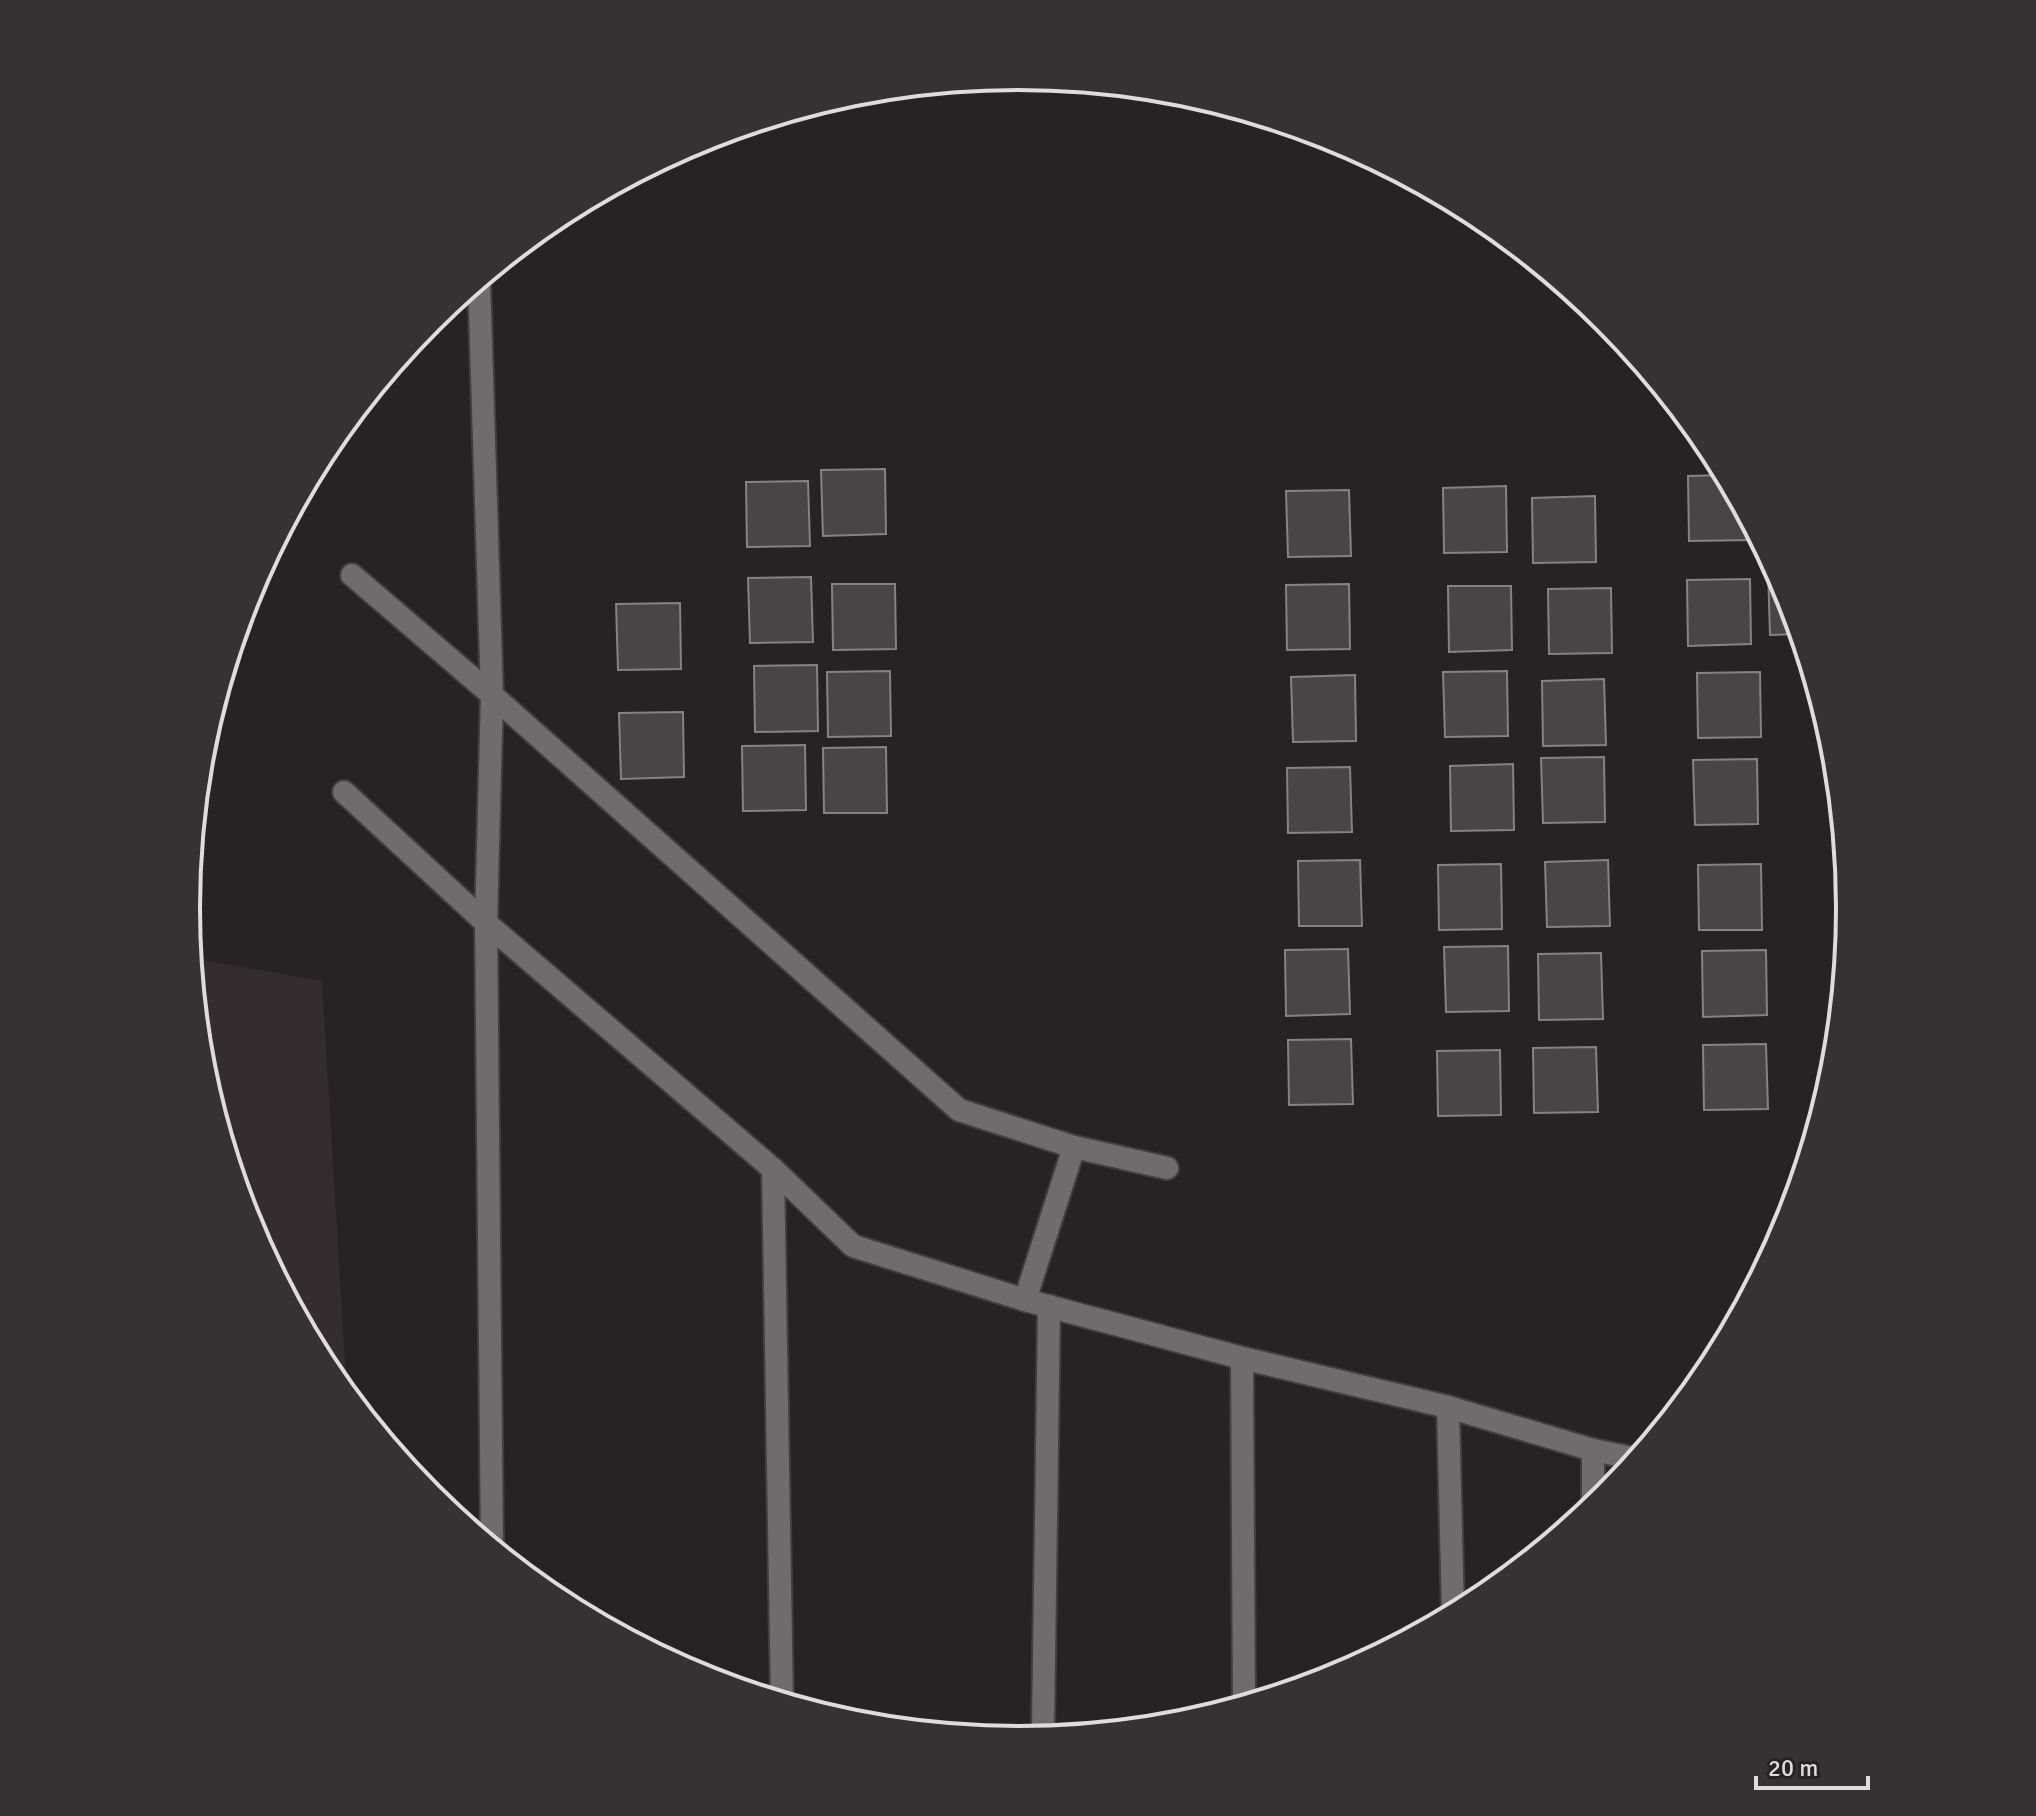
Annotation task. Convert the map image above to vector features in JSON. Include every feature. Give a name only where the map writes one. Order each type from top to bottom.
[{"type":"lane","points":[[479,293],[492,695],[486,923],[492,1534]]},
{"type":"lane","points":[[352,575],[492,695],[959,1110],[1074,1147],[1167,1168]]},
{"type":"lane","points":[[344,792],[486,923],[773,1169],[853,1246],[1025,1300],[1242,1358],[1448,1407],[1624,1456]]},
{"type":"lane","points":[[1025,1300],[1074,1147]]},
{"type":"lane","points":[[773,1169],[782,1691]]},
{"type":"lane","points":[[1043,1725],[1049,1306]]},
{"type":"lane","points":[[1242,1358],[1244,1694]]},
{"type":"lane","points":[[1448,1407],[1453,1600]]},
{"type":"lane","points":[[1593,1450],[1593,1489]]},
{"type":"shaded area","points":[[202,960],[322,981],[346,1373],[284,1270],[243,1171],[216,1068]]},
{"type":"building","points":[[885,469],[886,534],[823,536],[821,470]]},
{"type":"building","points":[[1711,475],[1749,540],[1689,541],[1688,476]]},
{"type":"building","points":[[808,481],[810,546],[747,547],[746,482]]},
{"type":"building","points":[[1506,486],[1507,552],[1444,553],[1443,488]]},
{"type":"building","points":[[1349,490],[1351,556],[1288,557],[1286,491]]},
{"type":"building","points":[[1595,496],[1596,562],[1533,563],[1532,498]]},
{"type":"building","points":[[811,577],[813,642],[750,643],[748,578]]},
{"type":"building","points":[[1750,579],[1751,644],[1688,646],[1687,580]]},
{"type":"building","points":[[1768,583],[1789,634],[1770,635]]},
{"type":"building","points":[[832,584],[895,584],[896,649],[833,650]]},
{"type":"building","points":[[1349,584],[1350,649],[1287,650],[1286,585]]},
{"type":"building","points":[[1448,586],[1511,586],[1512,650],[1449,652]]},
{"type":"building","points":[[1611,588],[1612,653],[1549,654],[1548,589]]},
{"type":"building","points":[[680,603],[681,669],[618,670],[616,604]]},
{"type":"building","points":[[817,665],[818,731],[755,732],[754,666]]},
{"type":"building","points":[[890,671],[891,736],[828,737],[827,672]]},
{"type":"building","points":[[1507,671],[1508,736],[1445,737],[1443,672]]},
{"type":"building","points":[[1760,672],[1761,737],[1698,738],[1697,673]]},
{"type":"building","points":[[1355,675],[1356,741],[1293,742],[1291,677]]},
{"type":"building","points":[[1604,679],[1606,745],[1543,746],[1542,681]]},
{"type":"building","points":[[683,712],[684,777],[621,779],[619,713]]},
{"type":"building","points":[[805,745],[806,810],[743,811],[742,746]]},
{"type":"building","points":[[886,747],[887,813],[824,813],[823,748]]},
{"type":"building","points":[[1604,757],[1605,822],[1543,823],[1541,758]]},
{"type":"building","points":[[1757,759],[1758,824],[1695,825],[1693,760]]},
{"type":"building","points":[[1513,764],[1514,830],[1451,831],[1450,766]]},
{"type":"building","points":[[1350,767],[1352,832],[1288,833],[1287,768]]},
{"type":"building","points":[[1360,860],[1362,926],[1299,926],[1298,861]]},
{"type":"building","points":[[1608,860],[1610,926],[1547,927],[1545,862]]},
{"type":"building","points":[[1501,864],[1502,929],[1439,930],[1438,865]]},
{"type":"building","points":[[1761,864],[1762,930],[1699,930],[1698,865]]},
{"type":"building","points":[[1508,946],[1509,1011],[1446,1012],[1444,947]]},
{"type":"building","points":[[1348,949],[1350,1014],[1286,1016],[1285,950]]},
{"type":"building","points":[[1766,950],[1767,1015],[1703,1017],[1702,951]]},
{"type":"building","points":[[1601,953],[1603,1019],[1539,1020],[1538,954]]},
{"type":"building","points":[[1351,1039],[1353,1104],[1289,1105],[1288,1040]]},
{"type":"building","points":[[1766,1044],[1768,1109],[1704,1110],[1703,1045]]},
{"type":"building","points":[[1596,1047],[1598,1112],[1534,1113],[1533,1048]]},
{"type":"building","points":[[1500,1050],[1501,1115],[1438,1116],[1437,1051]]}]
